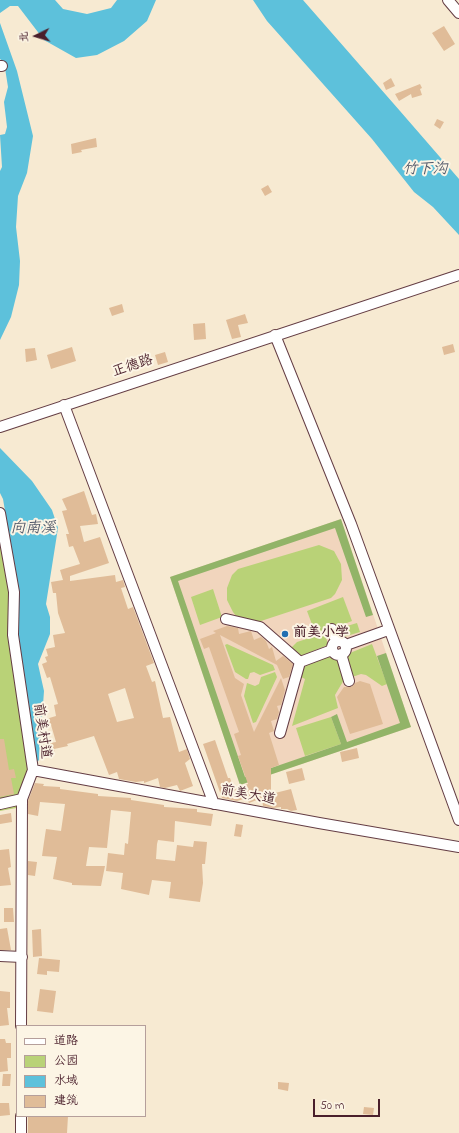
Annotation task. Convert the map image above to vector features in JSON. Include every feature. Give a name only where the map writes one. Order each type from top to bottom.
[{"type":"street","points":[[448,0],[459,13]]},
{"type":"street","name":"正德路","points":[[0,427],[459,275]]},
{"type":"street","points":[[275,335],[351,524],[388,630],[459,820]]},
{"type":"street","points":[[64,405],[214,804]]},
{"type":"street","name":"前美村道","points":[[0,513],[14,592],[13,635],[32,770],[22,799],[21,1025]]},
{"type":"street","points":[[226,619],[260,627],[300,662]]},
{"type":"street","points":[[332,629],[349,681]]},
{"type":"street","points":[[300,662],[388,630]]},
{"type":"street","points":[[280,733],[300,662]]},
{"type":"street","name":"前美大道","points":[[32,770],[459,847]]},
{"type":"street","points":[[0,804],[22,799]]},
{"type":"street","points":[[0,956],[22,957]]},
{"type":"street","points":[[21,1117],[21,1133]]},
{"type":"shaded area","name":"前美小学","points":[[341,519],[411,727],[240,785],[170,577]]},
{"type":"green space","points":[[341,519],[373,615],[366,617],[335,528],[178,581],[245,777],[341,744],[331,717],[337,714],[347,742],[400,723],[377,656],[386,653],[411,727],[240,785],[170,577]]},
{"type":"green space","points":[[0,532],[9,591],[10,648],[29,770],[16,808],[0,811]]},
{"type":"green space","points":[[319,545],[334,551],[341,564],[342,580],[335,594],[331,598],[258,622],[236,616],[227,600],[227,588],[232,575],[238,569]]},
{"type":"green space","points":[[213,589],[222,617],[200,625],[191,597]]},
{"type":"green space","points":[[343,597],[352,621],[316,635],[307,611]]},
{"type":"green space","points":[[357,623],[360,632],[340,638],[337,629]]},
{"type":"green space","points":[[325,633],[328,645],[301,656],[291,648],[297,642]]},
{"type":"green space","points":[[227,644],[273,665],[275,670],[260,675],[254,672],[250,673],[248,679],[246,679],[235,672],[225,645]]},
{"type":"green space","points":[[372,644],[387,684],[382,686],[366,675],[361,674],[352,677],[345,655]]},
{"type":"green space","points":[[331,655],[339,659],[345,678],[335,695],[338,708],[292,726],[305,679],[301,677],[304,665]]},
{"type":"green space","points":[[275,672],[277,677],[256,722],[253,723],[244,696],[247,683],[255,686],[259,684],[261,677]]},
{"type":"green space","points":[[331,717],[341,744],[305,756],[296,728]]},
{"type":"water","points":[[0,0],[55,0],[63,9],[87,14],[111,8],[117,0],[156,0],[147,21],[124,41],[97,55],[76,58],[44,40],[18,6],[10,6],[0,13]]},
{"type":"water","name":"竹下沟","points":[[253,0],[303,0],[459,179],[459,235],[433,207],[414,192],[372,139],[267,21]]},
{"type":"water","points":[[0,23],[17,71],[33,136],[27,173],[18,196],[16,227],[20,261],[19,285],[11,317],[0,340],[0,171],[2,167],[0,135],[5,134],[7,127],[4,102],[8,87],[4,62],[0,59]]},
{"type":"water","name":"向南溪","points":[[0,448],[32,481],[52,510],[58,528],[46,604],[50,617],[50,634],[38,664],[44,691],[39,760],[37,762],[35,759],[15,630],[19,610],[18,588],[3,499],[0,493]]},
{"type":"building","points":[[444,26],[455,44],[444,51],[432,33]]},
{"type":"building","points":[[391,78],[395,86],[386,90],[383,83]]},
{"type":"building","points":[[420,84],[422,88],[420,89],[422,95],[412,98],[411,94],[399,101],[395,94]]},
{"type":"building","points":[[437,119],[444,122],[440,129],[434,125]]},
{"type":"building","points":[[96,138],[97,147],[81,150],[82,152],[72,154],[71,144]]},
{"type":"building","points":[[268,185],[272,192],[265,196],[261,189]]},
{"type":"building","points":[[122,304],[124,312],[112,316],[109,308]]},
{"type":"building","points":[[245,314],[248,323],[238,325],[241,337],[232,339],[226,320]]},
{"type":"building","points":[[205,323],[206,339],[194,340],[193,324]]},
{"type":"building","points":[[453,344],[455,352],[444,355],[442,347]]},
{"type":"building","points":[[72,347],[76,361],[51,369],[47,355]]},
{"type":"building","points":[[35,348],[37,360],[26,362],[25,349]]},
{"type":"building","points":[[165,352],[168,362],[158,365],[155,355]]},
{"type":"building","points":[[84,491],[92,515],[96,514],[98,524],[80,526],[84,542],[100,537],[109,563],[70,576],[70,581],[115,575],[116,582],[123,580],[125,587],[121,588],[128,609],[133,607],[154,663],[146,666],[152,682],[155,681],[163,718],[170,717],[179,752],[187,749],[190,759],[185,763],[193,786],[180,791],[177,785],[165,788],[160,787],[158,778],[144,783],[144,781],[136,782],[119,779],[117,772],[109,775],[94,736],[67,744],[68,746],[54,749],[55,751],[43,754],[40,745],[56,742],[51,725],[48,726],[46,719],[56,716],[54,705],[58,704],[50,677],[47,678],[42,664],[47,662],[45,657],[48,656],[46,649],[55,647],[53,635],[65,633],[58,613],[56,593],[53,593],[51,582],[63,580],[60,570],[80,564],[73,546],[69,547],[66,534],[69,534],[62,511],[67,510],[62,499]],"holes":[[[125,688],[134,718],[117,722],[108,694]]]},
{"type":"building","points":[[227,626],[238,628],[239,634],[251,631],[254,640],[261,637],[266,641],[269,649],[272,647],[276,661],[283,656],[293,664],[289,677],[283,679],[277,665],[220,635],[235,678],[244,684],[241,695],[254,732],[281,678],[285,690],[281,705],[277,706],[279,712],[277,719],[271,721],[274,731],[269,733],[279,765],[271,768],[271,794],[291,789],[297,810],[291,811],[281,809],[281,807],[273,808],[263,806],[262,798],[249,803],[247,798],[237,801],[222,798],[203,744],[215,740],[228,778],[230,778],[234,789],[248,784],[238,756],[241,755],[234,734],[239,732],[209,647],[204,649],[200,639],[216,633],[213,631]]},
{"type":"building","points":[[360,681],[370,684],[383,724],[350,734],[337,697],[344,687],[351,687]]},
{"type":"building","points":[[0,739],[4,739],[9,770],[14,769],[16,778],[11,778],[14,794],[0,797]]},
{"type":"building","points":[[357,748],[359,758],[342,762],[340,752]]},
{"type":"building","points":[[302,768],[305,780],[289,784],[286,772]]},
{"type":"building","points":[[35,783],[44,784],[43,786],[60,787],[60,789],[98,794],[98,796],[131,798],[131,800],[164,805],[164,807],[197,809],[197,812],[213,814],[211,826],[175,821],[174,842],[158,840],[157,844],[156,859],[175,861],[177,845],[193,847],[194,841],[207,842],[205,864],[202,864],[203,883],[200,902],[169,898],[171,882],[152,880],[149,895],[121,889],[123,873],[106,871],[108,853],[124,855],[125,843],[128,844],[131,812],[111,810],[107,848],[89,847],[86,866],[105,866],[101,886],[72,885],[72,883],[53,879],[57,857],[42,856],[46,829],[61,831],[65,804],[40,802],[38,816],[28,814],[28,801]]},
{"type":"building","points":[[11,813],[12,822],[0,824],[0,815]]},
{"type":"building","points":[[236,824],[243,825],[241,837],[234,836]]},
{"type":"building","points":[[9,849],[11,867],[8,868],[11,885],[0,886],[0,850]]},
{"type":"building","points":[[28,861],[37,862],[35,876],[28,875]]},
{"type":"building","points":[[4,908],[13,908],[14,922],[4,922]]},
{"type":"building","points":[[7,928],[11,950],[0,950],[0,929]]},
{"type":"building","points":[[41,929],[42,956],[33,957],[32,930]]},
{"type":"building","points":[[39,958],[60,960],[59,972],[47,971],[47,975],[37,974]]},
{"type":"building","points":[[40,989],[56,991],[53,1013],[37,1011]]},
{"type":"building","points":[[0,991],[10,992],[10,1008],[7,1008],[9,1025],[0,1026]]},
{"type":"building","points":[[0,1039],[5,1039],[6,1043],[11,1043],[11,1058],[7,1058],[8,1071],[0,1072]]},
{"type":"building","points":[[3,1074],[11,1074],[10,1086],[2,1086]]},
{"type":"building","points":[[278,1082],[289,1083],[288,1091],[278,1089]]},
{"type":"building","points":[[0,1103],[9,1103],[10,1115],[0,1116]]},
{"type":"building","points":[[364,1107],[374,1108],[373,1115],[363,1114]]},
{"type":"building","points":[[28,1117],[68,1117],[67,1133],[28,1133]]},
{"type":"place","name":"前美小学","points":[[285,634]]}]
